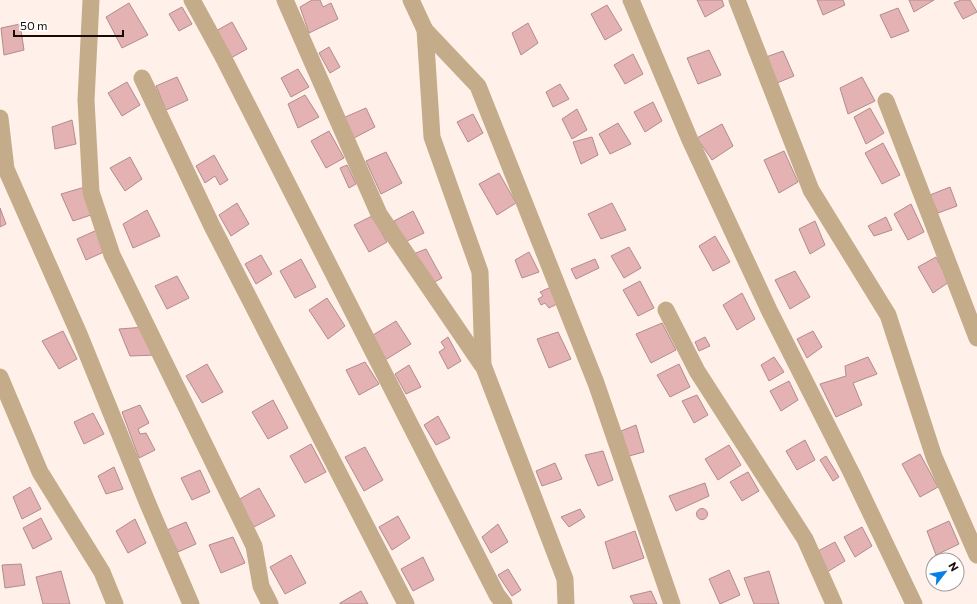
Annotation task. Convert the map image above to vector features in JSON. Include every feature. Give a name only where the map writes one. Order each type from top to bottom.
[{"type":"street","points":[[91,0],[86,100],[91,192],[112,255],[254,546],[261,586],[270,604]]},
{"type":"street","points":[[192,0],[222,55],[497,595],[504,604]]},
{"type":"street","points":[[285,0],[379,214],[483,365],[565,579],[566,604]]},
{"type":"street","points":[[412,0],[425,30],[432,137],[480,272],[483,365]]},
{"type":"street","points":[[631,0],[690,140],[769,310],[852,474],[914,604]]},
{"type":"street","points":[[737,0],[811,190],[888,315],[934,457],[977,555]]},
{"type":"street","points":[[425,30],[478,86],[596,383],[672,604]]},
{"type":"street","points":[[142,78],[216,233],[406,604]]},
{"type":"street","points":[[886,101],[977,338]]},
{"type":"street","points":[[0,118],[6,169],[79,334],[148,504],[191,604]]},
{"type":"street","points":[[666,310],[697,371],[805,539],[834,604]]},
{"type":"street","points":[[0,377],[40,472],[102,572],[115,604]]},
{"type":"building","points":[[312,0],[320,0],[323,7],[331,3],[338,19],[309,33],[300,7]]},
{"type":"building","points":[[697,0],[722,0],[724,6],[705,17]]},
{"type":"building","points":[[817,0],[843,0],[845,5],[823,15]]},
{"type":"building","points":[[909,0],[934,0],[914,12]]},
{"type":"building","points":[[961,0],[970,0],[977,12],[963,19],[954,3]]},
{"type":"building","points":[[129,3],[148,35],[122,48],[106,17]]},
{"type":"building","points":[[607,5],[622,30],[605,40],[591,14]]},
{"type":"building","points":[[182,7],[192,24],[179,31],[169,14]]},
{"type":"building","points":[[898,8],[909,31],[891,38],[880,15]]},
{"type":"building","points":[[232,22],[247,49],[229,59],[214,32]]},
{"type":"building","points":[[528,23],[538,43],[521,55],[512,33]]},
{"type":"building","points":[[20,24],[24,50],[4,55],[1,28]]},
{"type":"building","points":[[329,47],[340,67],[330,73],[319,53]]},
{"type":"building","points":[[709,50],[721,75],[698,84],[687,58]]},
{"type":"building","points":[[783,51],[794,76],[777,83],[766,57]]},
{"type":"building","points":[[633,54],[643,74],[625,84],[614,65]]},
{"type":"building","points":[[298,69],[309,87],[291,97],[281,78]]},
{"type":"building","points":[[177,77],[188,100],[166,110],[156,86]]},
{"type":"building","points":[[862,77],[875,101],[848,114],[840,88]]},
{"type":"building","points":[[127,82],[140,105],[122,116],[108,93]]},
{"type":"building","points":[[560,84],[569,99],[553,107],[546,92]]},
{"type":"building","points":[[305,95],[319,117],[298,128],[288,104]]},
{"type":"building","points":[[653,102],[662,121],[645,132],[634,112]]},
{"type":"building","points":[[366,108],[375,127],[354,138],[343,118]]},
{"type":"building","points":[[870,108],[884,133],[866,144],[854,117]]},
{"type":"building","points":[[577,109],[587,130],[572,139],[562,119]]},
{"type":"building","points":[[473,114],[483,133],[468,142],[457,122]]},
{"type":"building","points":[[72,120],[76,144],[55,149],[52,127]]},
{"type":"building","points":[[618,123],[631,144],[610,154],[599,134]]},
{"type":"building","points":[[722,124],[733,146],[712,160],[697,138]]},
{"type":"building","points":[[329,131],[344,158],[326,168],[311,141]]},
{"type":"building","points":[[592,137],[598,155],[581,164],[573,142]]},
{"type":"building","points":[[883,143],[900,175],[882,184],[865,153]]},
{"type":"building","points":[[784,151],[798,182],[779,193],[764,160]]},
{"type":"building","points":[[386,152],[402,183],[381,194],[366,161]]},
{"type":"building","points":[[214,155],[228,180],[220,185],[215,176],[205,183],[196,166]]},
{"type":"building","points":[[130,157],[142,179],[125,191],[110,168]]},
{"type":"building","points":[[347,165],[356,184],[349,188],[340,168]]},
{"type":"building","points":[[499,173],[516,203],[497,215],[479,184]]},
{"type":"building","points":[[85,187],[94,214],[73,221],[61,194]]},
{"type":"building","points":[[950,187],[957,206],[938,213],[930,195]]},
{"type":"building","points":[[237,203],[249,224],[231,236],[219,215]]},
{"type":"building","points":[[612,203],[626,230],[601,239],[588,214]]},
{"type":"building","points":[[911,204],[924,232],[908,240],[894,214]]},
{"type":"building","points":[[0,208],[6,224],[0,227]]},
{"type":"building","points":[[147,210],[160,236],[133,248],[123,224]]},
{"type":"building","points":[[413,211],[424,233],[405,242],[394,221]]},
{"type":"building","points":[[372,216],[387,242],[369,252],[354,225]]},
{"type":"building","points":[[886,217],[892,230],[874,236],[868,226]]},
{"type":"building","points":[[815,221],[825,245],[810,254],[799,229]]},
{"type":"building","points":[[97,230],[106,251],[86,260],[77,239]]},
{"type":"building","points":[[715,236],[730,262],[713,271],[699,246]]},
{"type":"building","points":[[629,247],[641,268],[624,278],[611,256]]},
{"type":"building","points":[[426,249],[442,278],[425,287],[411,255]]},
{"type":"building","points":[[529,252],[539,272],[522,278],[515,260]]},
{"type":"building","points":[[261,255],[272,274],[256,284],[245,264]]},
{"type":"building","points":[[936,257],[949,282],[933,293],[918,267]]},
{"type":"building","points":[[301,259],[316,287],[295,298],[280,271]]},
{"type":"building","points":[[595,259],[599,268],[576,279],[571,269]]},
{"type":"building","points":[[795,271],[810,297],[790,309],[775,280]]},
{"type":"building","points":[[177,276],[189,298],[167,309],[155,286]]},
{"type":"building","points":[[640,281],[654,308],[638,316],[623,290]]},
{"type":"building","points":[[551,287],[559,303],[549,308],[545,303],[541,305],[538,299],[543,296],[540,292]]},
{"type":"building","points":[[742,293],[755,319],[737,330],[723,305]]},
{"type":"building","points":[[327,298],[345,326],[328,339],[309,310]]},
{"type":"building","points":[[396,321],[411,344],[385,360],[373,335]]},
{"type":"building","points":[[662,323],[676,350],[651,363],[636,334]]},
{"type":"building","points":[[146,327],[158,355],[130,356],[119,329]]},
{"type":"building","points":[[63,331],[77,359],[59,369],[42,341]]},
{"type":"building","points":[[813,331],[822,347],[807,358],[797,339]]},
{"type":"building","points":[[558,332],[571,359],[549,368],[537,339]]},
{"type":"building","points":[[448,337],[461,361],[448,369],[439,352],[445,348],[441,342]]},
{"type":"building","points":[[705,337],[710,346],[699,351],[695,342]]},
{"type":"building","points":[[774,357],[784,372],[769,381],[761,365]]},
{"type":"building","points":[[868,357],[877,374],[853,383],[862,405],[836,417],[820,384],[846,376],[845,366]]},
{"type":"building","points":[[365,362],[379,384],[359,395],[346,370]]},
{"type":"building","points":[[207,364],[223,392],[202,403],[186,376]]},
{"type":"building","points":[[679,364],[690,387],[670,397],[657,375]]},
{"type":"building","points":[[409,365],[421,387],[406,394],[395,374]]},
{"type":"building","points":[[789,381],[798,400],[781,411],[770,391]]},
{"type":"building","points":[[697,395],[708,415],[694,423],[682,401]]},
{"type":"building","points":[[273,400],[288,428],[268,439],[252,412]]},
{"type":"building","points":[[140,405],[149,423],[138,429],[140,434],[146,433],[155,450],[139,458],[122,412]]},
{"type":"building","points":[[93,413],[104,434],[84,444],[74,422]]},
{"type":"building","points":[[438,416],[450,438],[436,445],[424,425]]},
{"type":"building","points":[[636,425],[644,452],[629,456],[621,431]]},
{"type":"building","points":[[805,440],[815,460],[797,470],[786,451]]},
{"type":"building","points":[[311,444],[326,472],[305,483],[290,456]]},
{"type":"building","points":[[729,445],[741,465],[718,480],[705,459]]},
{"type":"building","points":[[365,447],[383,480],[364,491],[345,457]]},
{"type":"building","points":[[603,451],[613,480],[598,486],[585,455]]},
{"type":"building","points":[[920,454],[938,487],[920,497],[902,464]]},
{"type":"building","points":[[826,456],[839,477],[833,481],[820,460]]},
{"type":"building","points":[[555,463],[562,479],[542,486],[536,471]]},
{"type":"building","points":[[114,467],[123,489],[106,494],[98,476]]},
{"type":"building","points":[[200,470],[210,492],[192,500],[181,478]]},
{"type":"building","points":[[748,472],[759,491],[742,501],[730,482]]},
{"type":"building","points":[[705,483],[709,496],[676,511],[669,496]]},
{"type":"building","points":[[30,487],[41,509],[22,519],[13,497]]},
{"type":"building","points":[[259,488],[275,516],[254,527],[238,500]]},
{"type":"building","points":[[580,509],[585,517],[569,527],[561,517]]},
{"type":"building","points":[[700,509],[704,509],[706,510],[706,518],[700,519],[697,516],[697,512]]},
{"type":"building","points":[[398,516],[410,538],[392,550],[379,527]]},
{"type":"building","points":[[41,518],[52,539],[33,549],[23,528]]},
{"type":"building","points":[[135,519],[146,543],[128,553],[116,531]]},
{"type":"building","points":[[949,521],[959,544],[942,552],[935,552],[927,531]]},
{"type":"building","points":[[186,522],[196,544],[178,552],[167,530]]},
{"type":"building","points":[[498,524],[508,542],[491,553],[482,537]]},
{"type":"building","points":[[862,527],[872,546],[855,557],[844,537]]},
{"type":"building","points":[[635,531],[644,558],[613,569],[605,542]]},
{"type":"building","points":[[233,537],[245,563],[221,573],[209,545]]},
{"type":"building","points":[[835,542],[845,561],[827,572],[816,552]]},
{"type":"building","points":[[291,555],[306,583],[285,594],[270,567]]},
{"type":"building","points":[[423,557],[434,580],[413,591],[401,569]]},
{"type":"building","points":[[21,564],[25,585],[5,588],[2,565]]},
{"type":"building","points":[[508,569],[521,590],[512,596],[498,575]]},
{"type":"building","points":[[729,570],[740,595],[720,604],[709,579]]},
{"type":"building","points":[[61,571],[70,604],[43,604],[36,577]]},
{"type":"building","points":[[769,571],[779,604],[754,604],[744,578]]},
{"type":"building","points":[[361,591],[368,604],[340,604],[340,603]]},
{"type":"building","points":[[651,591],[657,604],[634,604],[630,596]]}]
